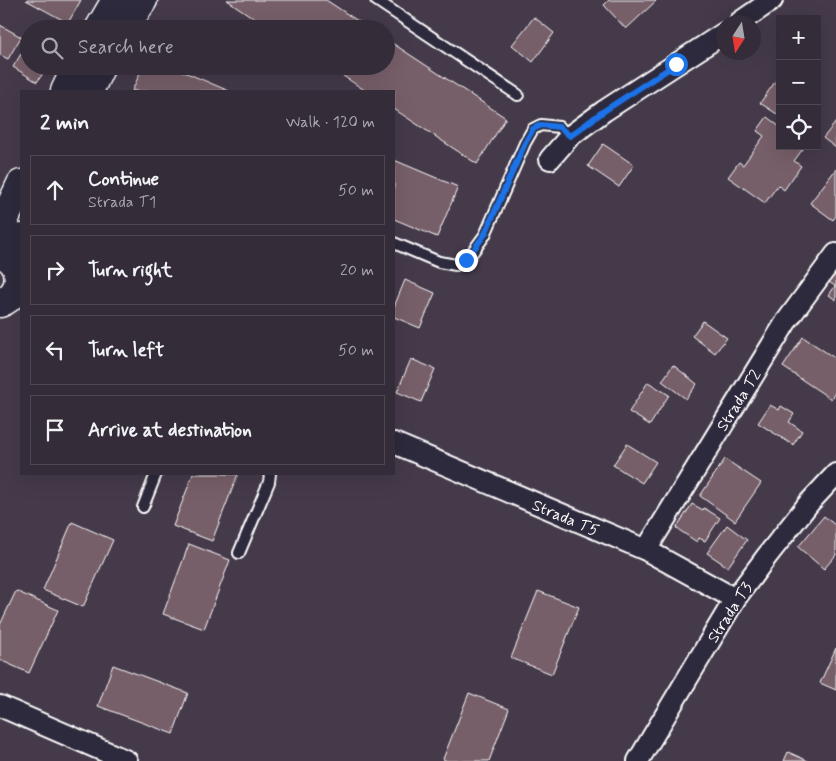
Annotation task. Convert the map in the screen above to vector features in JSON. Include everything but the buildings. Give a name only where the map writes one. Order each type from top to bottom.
[{"type":"main road","points":[[104,20],[116,0]]},
{"type":"main road","points":[[130,20],[143,0]]},
{"type":"main road","points":[[65,90],[72,75]]},
{"type":"main road","points":[[89,90],[96,75]]},
{"type":"main road","points":[[0,229],[20,186]]},
{"type":"street","points":[[750,15],[772,0]]},
{"type":"street","points":[[550,159],[570,136],[604,111],[716,39]]},
{"type":"street","name":"Strada T2","points":[[646,550],[786,322],[836,254]]},
{"type":"street","name":"Strada T5","points":[[395,443],[646,550],[735,599]]},
{"type":"street","name":"Strada T3","points":[[638,761],[735,599],[809,503],[836,474]]},
{"type":"street","points":[[0,706],[127,761]]},
{"type":"lane","points":[[376,0],[518,95]]},
{"type":"lane","points":[[395,243],[440,262],[456,265],[466,260],[485,234],[533,129],[541,125],[559,127],[570,136]]},
{"type":"lane","points":[[143,507],[156,475]]},
{"type":"lane","points":[[239,553],[269,482],[270,475]]},
{"type":"route","points":[[466,260],[485,234],[533,129],[541,125],[559,127],[570,136],[604,111],[676,64]]}]
